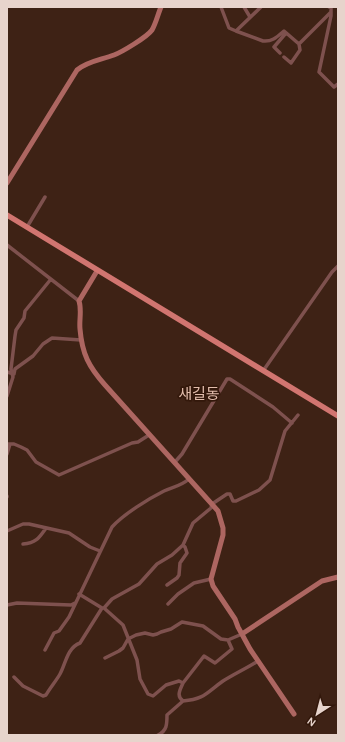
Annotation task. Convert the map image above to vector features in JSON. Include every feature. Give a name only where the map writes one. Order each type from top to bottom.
[{"type":"main road","points":[[7,215],[338,416]]},
{"type":"street","points":[[7,183],[77,70],[89,63],[114,55],[146,37],[151,30],[161,7]]},
{"type":"street","points":[[221,7],[229,28],[263,41],[272,41],[284,31],[299,44],[300,50],[291,63],[284,57]]},
{"type":"street","points":[[244,7],[250,17]]},
{"type":"street","points":[[236,30],[261,7]]},
{"type":"street","points":[[329,7],[331,16],[318,72],[334,87],[338,84]]},
{"type":"street","points":[[299,44],[331,12]]},
{"type":"street","points":[[280,53],[274,47],[286,33]]},
{"type":"street","points":[[27,227],[45,197]]},
{"type":"street","points":[[7,245],[79,301]]},
{"type":"street","points":[[262,371],[332,272],[338,266]]},
{"type":"street","points":[[97,270],[79,301],[82,340],[86,359],[94,372],[218,511],[223,528],[222,541],[211,579],[216,592],[235,619],[250,649],[294,714]]},
{"type":"street","points":[[7,396],[14,377],[11,369],[16,330],[24,318],[24,311],[51,279]]},
{"type":"street","points":[[12,374],[14,374],[15,368],[33,356],[52,338],[82,340]]},
{"type":"street","points":[[7,372],[12,374]]},
{"type":"street","points":[[175,462],[182,454],[227,379],[230,379],[272,407],[292,423]]},
{"type":"street","points":[[14,677],[23,686],[43,696],[46,695],[61,673],[64,662],[74,645],[80,643],[103,608],[112,599],[138,584],[157,564],[172,555],[183,545],[193,523],[211,508],[212,504],[227,494],[230,494],[233,501],[236,501],[264,486],[272,475],[281,441],[285,432],[298,415]]},
{"type":"street","points":[[7,454],[9,444],[21,447],[26,450],[36,462],[59,475],[132,443],[138,442],[149,435]]},
{"type":"street","points":[[45,650],[54,633],[59,631],[75,604],[112,527],[119,519],[165,491],[180,486],[189,479]]},
{"type":"street","points":[[7,525],[9,530],[23,524],[28,524],[69,533],[90,547],[100,551]]},
{"type":"street","points":[[23,544],[36,541],[46,528]]},
{"type":"street","points":[[167,586],[179,575],[180,563],[187,553],[183,545]]},
{"type":"street","points":[[104,658],[123,648],[128,639],[145,633],[153,635],[157,634],[171,629],[182,622],[189,622],[203,626],[221,639],[228,640],[242,634],[322,581],[338,577]]},
{"type":"street","points":[[168,604],[178,594],[194,583],[211,579]]},
{"type":"street","points":[[79,594],[103,608],[122,625],[137,660],[140,679],[148,694],[153,696],[166,685],[179,681],[183,683]]},
{"type":"street","points":[[7,605],[17,603],[75,604]]},
{"type":"street","points":[[182,701],[178,694],[183,683],[204,656],[215,663],[232,649],[228,640]]},
{"type":"street","points":[[158,735],[162,733],[167,726],[167,715],[182,701],[198,699],[205,696],[224,681],[258,661]]},
{"type":"district","name":"새길동","points":[[199,394]]}]
